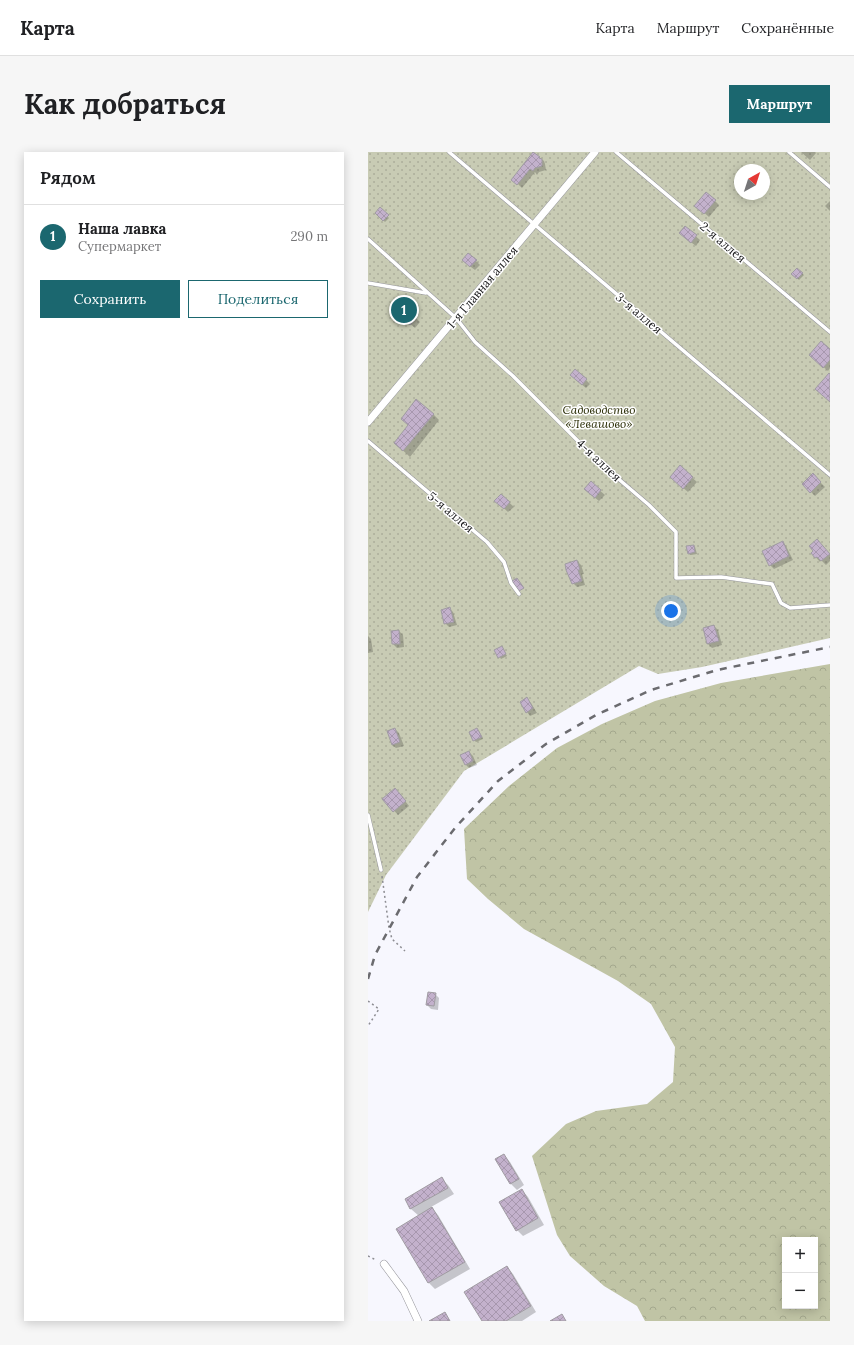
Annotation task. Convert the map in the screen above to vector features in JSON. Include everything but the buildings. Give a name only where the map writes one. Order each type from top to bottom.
[{"type":"street","name":"1-я Главная аллея","points":[[368,422],[595,152]]},
{"type":"street","points":[[384,1264],[404,1291],[418,1321]]},
{"type":"lane","name":"3-я аллея","points":[[449,152],[830,475]]},
{"type":"lane","name":"2-я аллея","points":[[616,152],[830,332]]},
{"type":"lane","points":[[789,152],[830,187]]},
{"type":"lane","name":"4-я аллея","points":[[368,239],[456,318],[475,342],[514,376],[601,464],[649,505],[676,532],[676,578],[721,577],[772,584],[781,604],[790,608],[830,604]]},
{"type":"lane","points":[[368,283],[427,293]]},
{"type":"lane","name":"5-я аллея","points":[[368,441],[488,542],[504,562],[511,583],[519,594]]},
{"type":"lane","points":[[368,815],[381,870]]},
{"type":"path","points":[[381,870],[389,928],[392,939],[405,952]]},
{"type":"path","points":[[368,1001],[379,1009],[368,1026]]},
{"type":"path","points":[[368,1256],[384,1264]]},
{"type":"green space","name":"Садоводство «Левашово»","points":[[368,152],[830,152],[830,638],[702,667],[658,674],[639,666],[464,771],[386,875],[368,912]]},
{"type":"green space","points":[[830,664],[830,1321],[645,1321],[637,1306],[604,1286],[570,1256],[557,1235],[532,1156],[566,1124],[596,1111],[647,1104],[673,1082],[675,1047],[651,1004],[618,981],[524,929],[467,879],[464,829],[509,786],[557,748],[602,724],[655,701],[721,683]]},
{"type":"railway","points":[[368,979],[375,955],[417,877],[455,828],[498,781],[546,744],[596,715],[651,690],[717,670],[830,647]]},
{"type":"place","name":"Наша лавка","points":[[404,310]]}]
